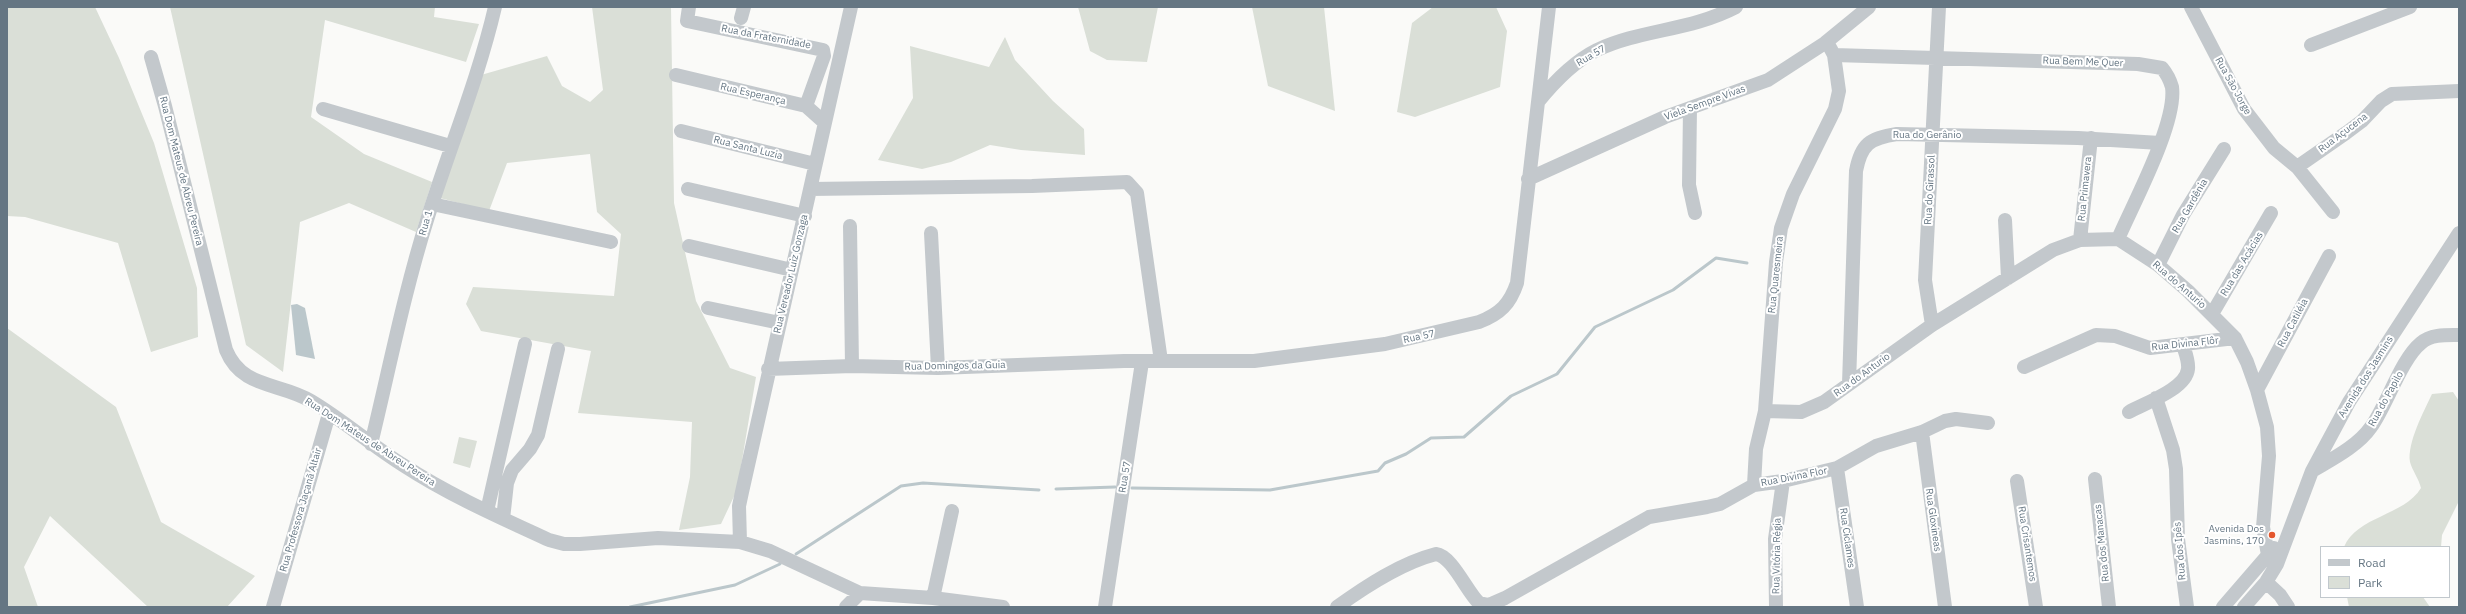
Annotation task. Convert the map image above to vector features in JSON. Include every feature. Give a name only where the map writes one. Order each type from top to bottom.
[{"type":"street","name":"Rua 1","points":[[370,444],[432,204],[450,146],[485,49],[495,7]]},
{"type":"street","name":"Rua da Fraternidade","points":[[689,7],[687,20],[823,50],[824,56],[806,106]]},
{"type":"street","name":"Rua Vereador Luiz Gonzaga","points":[[740,542],[739,506],[768,369],[805,216],[815,164],[851,7]]},
{"type":"street","points":[[1538,102],[1549,7]]},
{"type":"street","name":"Rua 57","points":[[1105,607],[1142,362],[1254,361],[1291,358],[1392,343],[1444,332],[1493,317],[1512,298],[1517,283],[1538,102],[1568,70],[1596,51],[1635,38],[1696,24],[1736,7]]},
{"type":"street","name":"Viela Sempre Vivas","points":[[1528,178],[1617,137],[1690,108],[1768,80],[1827,42],[1869,7]]},
{"type":"street","name":"Rua do Girassol","points":[[1932,325],[1926,280],[1939,7]]},
{"type":"street","name":"Rua São Jorge","points":[[2192,7],[2244,109],[2274,148],[2297,166],[2333,212]]},
{"type":"street","points":[[2311,45],[2410,7]]},
{"type":"street","points":[[1827,42],[1834,55]]},
{"type":"street","name":"Rua Bem Me Quer","points":[[1834,55],[2138,64],[2158,67],[2167,75],[2172,88],[2169,119],[2118,239]]},
{"type":"street","name":"Rua Quaresmeira","points":[[1754,485],[1757,443],[1765,411],[1776,262],[1781,228],[1793,194],[1835,110],[1838,91],[1834,55]]},
{"type":"street","name":"Rua Dom Mateus de Abreu Pereira","points":[[151,57],[201,247],[217,319],[231,362],[247,377],[302,397],[329,414],[370,444],[440,488],[549,540],[564,544],[658,538],[740,542],[770,551],[860,593],[933,598],[1003,607]]},
{"type":"street","name":"Rua Esperança","points":[[676,75],[806,106],[825,123]]},
{"type":"street","name":"Rua Açucena","points":[[2297,166],[2362,121],[2381,101],[2392,94],[2459,91]]},
{"type":"street","points":[[1690,108],[1689,185],[1695,213]]},
{"type":"street","points":[[323,109],[450,146]]},
{"type":"street","name":"Rua Santa Luzia","points":[[681,131],[815,164]]},
{"type":"street","name":"Rua do Gerânio","points":[[1849,384],[1850,310],[1858,160],[1870,142],[1876,138],[1896,134],[1934,134],[2091,138],[2160,143]]},
{"type":"street","name":"Rua Primavera","points":[[2080,240],[2091,138]]},
{"type":"street","name":"Rua Gardênia","points":[[2158,265],[2183,215],[2224,149]]},
{"type":"street","points":[[810,189],[1032,186],[1127,182],[1137,193],[1161,361]]},
{"type":"street","points":[[688,190],[805,216]]},
{"type":"street","points":[[432,204],[611,242]]},
{"type":"street","name":"Rua das Acácias","points":[[2212,314],[2272,213]]},
{"type":"street","points":[[2005,220],[2008,278]]},
{"type":"street","points":[[850,226],[852,366]]},
{"type":"street","points":[[931,233],[938,368]]},
{"type":"street","name":"Avenida dos Jasmins","points":[[2244,607],[2266,582],[2273,559],[2290,529],[2312,471],[2348,402],[2459,233]]},
{"type":"street","name":"Rua do Anturio","points":[[1765,411],[1801,412],[1824,402],[1932,325],[2053,250],[2080,240],[2118,239],[2158,265],[2212,314],[2235,338],[2257,390],[2269,442],[2263,527],[2273,559]]},
{"type":"street","points":[[689,246],[792,270]]},
{"type":"street","name":"Rua Catiléia","points":[[2257,390],[2329,256]]},
{"type":"street","points":[[708,308],[780,323]]},
{"type":"street","name":"Rua Divina Flôr","points":[[2024,367],[2096,335],[2115,336],[2150,348],[2235,338]]},
{"type":"street","name":"Rua do Papilo","points":[[2312,471],[2349,447],[2371,428],[2409,358],[2421,342],[2444,335],[2459,335]]},
{"type":"street","points":[[487,511],[525,344]]},
{"type":"street","points":[[2129,412],[2175,388],[2185,379],[2189,364],[2183,345]]},
{"type":"street","points":[[503,519],[507,483],[512,470],[530,449],[538,436],[558,349]]},
{"type":"street","name":"Rua Domingos da Guia","points":[[768,369],[852,366],[938,368],[1142,362]]},
{"type":"street","name":"Rua dos Ipês","points":[[2156,398],[2173,450],[2178,494],[2178,540],[2187,607]]},
{"type":"street","name":"Rua Professora Jaçanã Altair","points":[[273,607],[329,414]]},
{"type":"street","name":"Rua Divina Flor","points":[[1754,485],[1783,481],[1837,468],[1876,446],[1922,432],[1956,419],[1988,423]]},
{"type":"street","name":"Rua Gloxineas","points":[[1922,432],[1945,607]]},
{"type":"street","name":"Rua Ciclames","points":[[1837,468],[1857,607]]},
{"type":"street","name":"Rua dos Manacas","points":[[2095,479],[2110,607]]},
{"type":"street","name":"Rua Vitória Régia","points":[[1776,607],[1775,539],[1783,481]]},
{"type":"street","name":"Rua Crisantemos","points":[[2017,481],[2036,607]]},
{"type":"street","points":[[1337,607],[1360,591],[1406,566],[1436,554],[1441,555],[1448,561],[1479,603],[1488,605],[1505,598],[1642,520],[1665,513],[1707,508],[1720,504],[1754,485]]},
{"type":"street","points":[[933,598],[952,512]]},
{"type":"street","name":"Avenida dos Jasmins","points":[[2223,607],[2273,559]]},
{"type":"street","points":[[2266,582],[2280,595],[2288,607]]},
{"type":"street","points":[[846,607],[860,593]]},
{"type":"green space","points":[[7,7],[95,7],[119,58],[154,143],[197,288],[198,337],[151,352],[118,243],[25,217],[7,216]]},
{"type":"green space","points":[[170,7],[435,7],[434,17],[479,24],[466,62],[325,20],[311,117],[364,154],[432,182],[416,232],[349,203],[300,222],[283,372],[246,345]]},
{"type":"green space","points":[[592,7],[671,7],[674,203],[696,301],[730,368],[756,377],[737,490],[721,524],[679,530],[690,477],[692,422],[578,413],[591,351],[481,331],[466,304],[473,287],[614,296],[621,234],[597,212],[590,154],[507,163],[489,211],[440,198],[481,75],[547,56],[562,86],[590,102],[603,90]]},
{"type":"green space","points":[[1078,7],[1158,7],[1147,62],[1107,60],[1090,51]]},
{"type":"green space","points":[[1252,7],[1324,7],[1335,111],[1268,86]]},
{"type":"green space","points":[[1433,7],[1496,7],[1507,31],[1500,87],[1415,117],[1397,112],[1412,23]]},
{"type":"green space","points":[[1005,37],[1015,60],[1053,101],[1084,129],[1085,155],[1021,150],[990,145],[951,162],[922,169],[878,160],[913,98],[910,46],[989,67]]},
{"type":"green space","points":[[7,328],[116,407],[161,522],[255,576],[227,607],[148,607],[50,516],[24,567],[38,607],[7,607]]},
{"type":"green space","points":[[2453,392],[2459,401],[2459,501],[2442,535],[2441,546],[2345,546],[2350,537],[2359,529],[2404,505],[2421,488],[2410,462],[2410,454],[2414,437],[2432,394]]},
{"type":"green space","points":[[459,437],[477,441],[470,468],[453,463]]},
{"type":"green space","points":[[2347,598],[2424,598],[2430,607],[2349,607]]},
{"type":"shaded area","points":[[297,304],[305,308],[315,359],[296,355],[291,305]]},
{"type":"waterway","points":[[1132,488],[1270,490],[1378,471],[1385,463],[1406,454],[1431,438],[1464,437],[1511,396],[1557,374],[1595,327],[1673,290],[1716,258],[1747,263]]},
{"type":"waterway","points":[[796,554],[901,486],[923,483],[1039,490]]},
{"type":"waterway","points":[[1056,489],[1115,487]]},
{"type":"waterway","points":[[630,607],[735,585],[780,564]]},
{"type":"place","name":"Avenida Dos Jasmins, 170","points":[[2272,535]]}]
